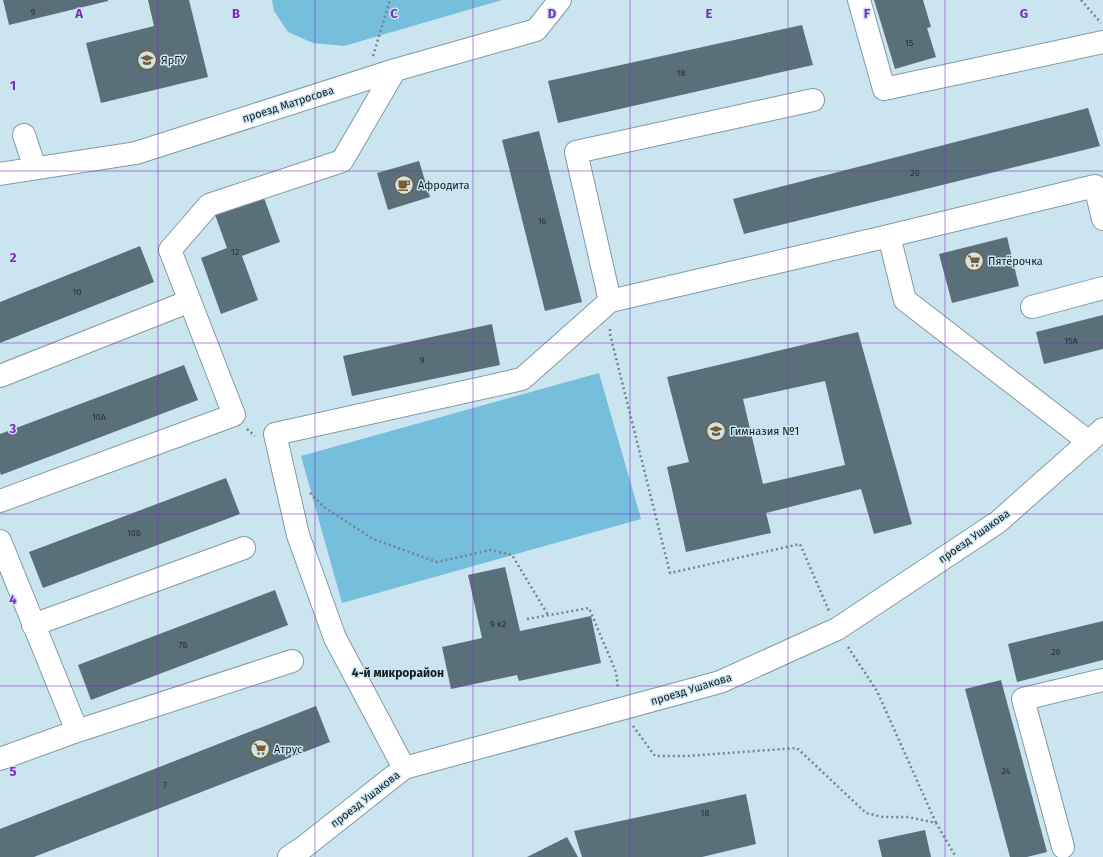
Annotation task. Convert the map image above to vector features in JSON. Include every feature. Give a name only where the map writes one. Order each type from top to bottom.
[{"type":"street","name":"проезд Матросова","points":[[0,174],[136,153],[365,79],[536,30],[560,0]]},
{"type":"street","points":[[859,0],[884,89],[1103,42]]},
{"type":"street","points":[[0,501],[234,415],[170,250],[209,206],[342,161],[395,70]]},
{"type":"street","points":[[610,301],[576,152],[813,100]]},
{"type":"street","points":[[24,135],[34,168]]},
{"type":"street","points":[[404,768],[336,638],[298,535],[275,434],[522,379],[610,301],[1095,186],[1103,219]]},
{"type":"street","points":[[889,236],[905,300],[1096,436]]},
{"type":"street","points":[[1032,307],[1103,288]]},
{"type":"street","points":[[0,376],[190,301]]},
{"type":"street","name":"проезд Ушакова","points":[[289,857],[304,847],[404,768],[720,682],[837,629],[998,522],[1096,436]]},
{"type":"street","points":[[0,541],[77,731]]},
{"type":"street","points":[[33,625],[244,548]]},
{"type":"street","points":[[0,758],[77,731],[292,661]]},
{"type":"street","points":[[1063,847],[1023,699],[1103,680]]},
{"type":"path","points":[[365,79],[390,0]]},
{"type":"path","points":[[1081,0],[1103,24]]},
{"type":"path","points":[[610,301],[610,334],[670,574],[800,544],[837,629],[877,691],[936,823],[956,857]]},
{"type":"path","points":[[234,415],[255,437]]},
{"type":"path","points":[[308,490],[324,506],[373,539],[436,562],[490,550],[512,555],[548,615]]},
{"type":"path","points":[[527,619],[589,608],[616,672],[621,709],[655,756],[687,756],[797,748],[866,813],[883,817],[908,817],[936,823]]},
{"type":"shaded area","points":[[272,0],[502,0],[344,46],[313,43],[288,32],[274,11]]},
{"type":"shaded area","points":[[599,373],[641,519],[342,603],[301,456]]},
{"type":"building","points":[[3,0],[108,0],[108,1],[9,25]]},
{"type":"building","name":"ЯрГУ","points":[[148,0],[189,0],[208,77],[101,103],[86,43],[154,26]]},
{"type":"building","points":[[874,0],[923,0],[931,27],[927,28],[936,57],[895,69]]},
{"type":"building","points":[[802,25],[813,65],[558,123],[548,81]]},
{"type":"building","points":[[1088,108],[1100,146],[744,234],[733,199]]},
{"type":"building","points":[[539,131],[582,302],[545,311],[502,140]]},
{"type":"building","name":"Афродита","points":[[419,161],[430,197],[388,210],[377,173]]},
{"type":"building","points":[[263,195],[280,242],[242,256],[258,300],[221,314],[201,258],[227,248],[214,212]]},
{"type":"building","points":[[1007,237],[1019,286],[952,303],[939,254]]},
{"type":"building","points":[[140,246],[154,282],[0,343],[0,302]]},
{"type":"building","points":[[1103,315],[1103,349],[1044,364],[1036,332]]},
{"type":"building","points":[[492,324],[500,365],[352,396],[343,356]]},
{"type":"building","name":"Гимназия №1","points":[[858,332],[912,524],[874,534],[861,489],[766,513],[771,533],[686,552],[667,467],[689,462],[667,377]],"holes":[[[825,381],[845,465],[763,484],[743,399]]]},
{"type":"building","points":[[184,365],[198,400],[1,475],[0,434]]},
{"type":"building","points":[[226,478],[240,514],[43,588],[29,552]]},
{"type":"building","points":[[505,567],[520,631],[591,616],[601,663],[519,681],[517,675],[451,689],[442,647],[482,638],[468,575]]},
{"type":"building","points":[[275,590],[288,625],[91,700],[78,665]]},
{"type":"building","points":[[1103,621],[1103,660],[1017,682],[1008,644]]},
{"type":"building","points":[[1001,680],[1047,852],[1027,857],[1010,857],[965,689]]},
{"type":"building","points":[[316,706],[330,742],[34,857],[0,857],[0,829]]},
{"type":"building","points":[[746,794],[756,844],[702,857],[582,857],[574,831]]},
{"type":"building","points":[[925,830],[931,857],[882,857],[878,840]]},
{"type":"building","points":[[567,837],[578,857],[527,857]]},
{"type":"place","name":"ЯрГУ","points":[[147,60]]},
{"type":"place","name":"Афродита","points":[[404,185]]},
{"type":"place","name":"Пятёрочка","points":[[974,261]]},
{"type":"place","name":"Гимназия №1","points":[[716,431]]},
{"type":"place","name":"Атрус","points":[[260,749]]},
{"type":"district","name":"4-й микрорайон","points":[[398,673]]}]
